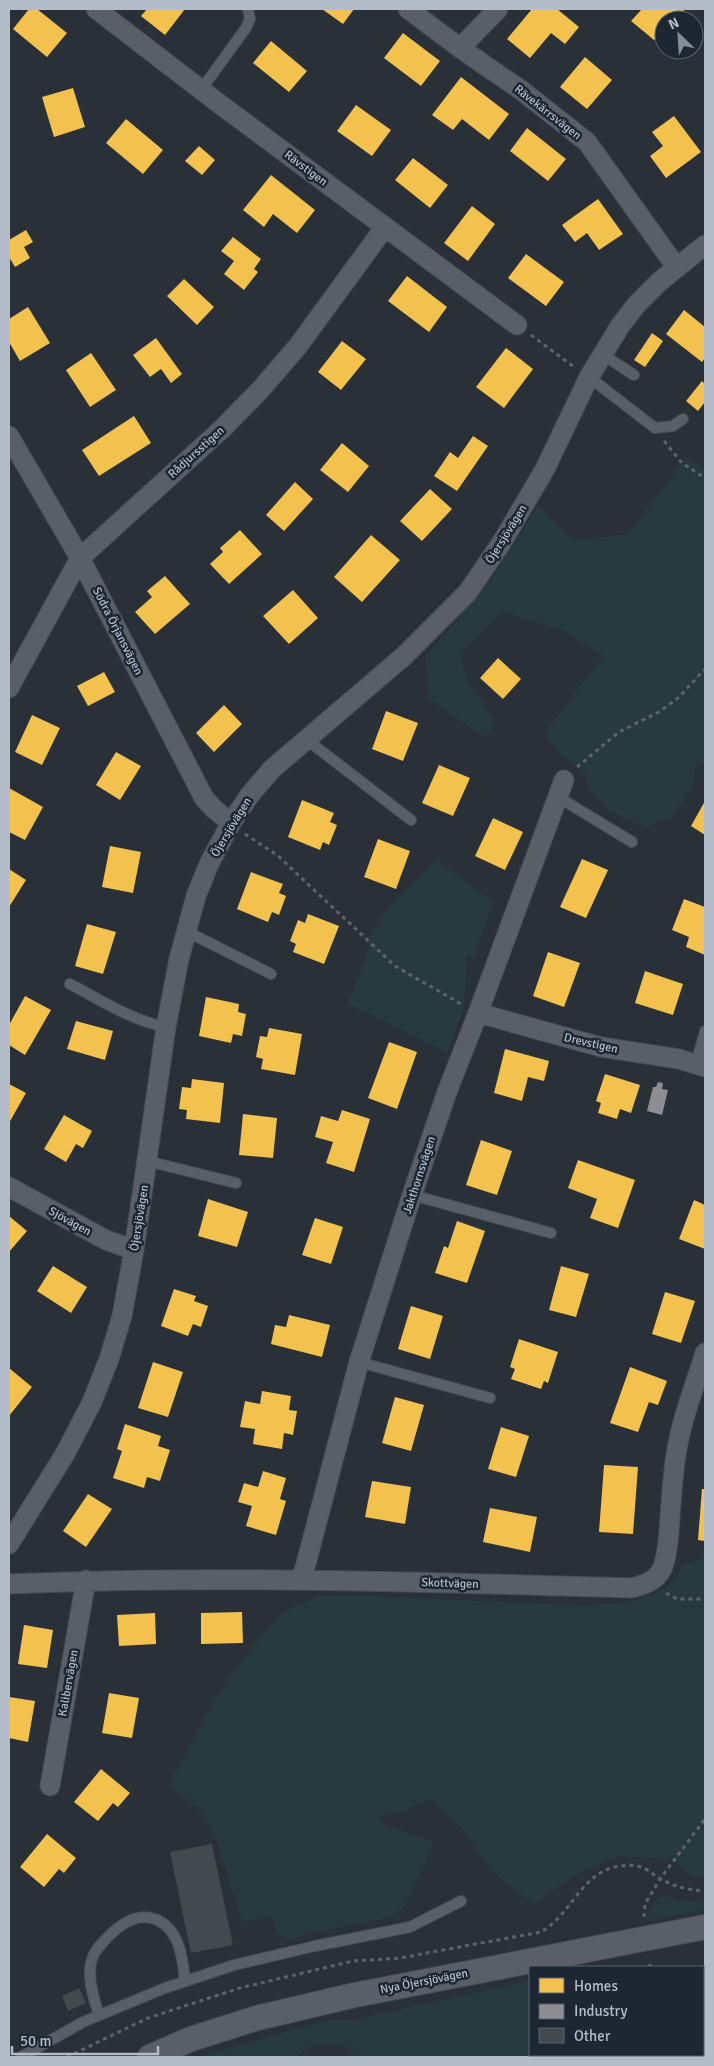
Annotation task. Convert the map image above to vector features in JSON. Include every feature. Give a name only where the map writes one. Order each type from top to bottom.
[{"type":"street","name":"Rävstigen","points":[[96,9],[201,90],[517,324]]},
{"type":"street","name":"Rävekärrsvägen","points":[[408,9],[521,90],[587,142],[677,268]]},
{"type":"street","points":[[460,48],[498,9]]},
{"type":"street","name":"Rådjursstigen","points":[[11,681],[80,558],[224,428],[261,389],[298,346],[385,227]]},
{"type":"street","name":"Öjersjövägen","points":[[9,1544],[65,1454],[92,1402],[109,1359],[122,1316],[134,1250],[166,1027],[186,930],[203,880],[231,823],[261,781],[272,769],[404,656],[468,592],[502,542],[545,469],[602,354],[637,304],[705,245]]},
{"type":"street","name":"Södra Örjansvägen","points":[[9,436],[80,558],[204,798],[231,823]]},
{"type":"street","name":"Jakthornsvägen","points":[[302,1579],[359,1362],[412,1195],[447,1092],[561,788]]},
{"type":"street","name":"Drevstigen","points":[[478,1013],[601,1047],[701,1065]]},
{"type":"street","name":"Sjövägen","points":[[9,1187],[106,1240],[134,1250]]},
{"type":"street","points":[[654,1580],[664,1566],[676,1454],[681,1430],[705,1353]]},
{"type":"street","name":"Skottvägen","points":[[9,1584],[86,1580],[302,1579],[631,1588],[654,1580]]},
{"type":"street","name":"Kalibervägen","points":[[50,1786],[86,1580]]},
{"type":"street","name":"Nya Öjersjövägen","points":[[150,2057],[191,2039],[257,2018],[375,1991],[705,1927]]},
{"type":"lane","points":[[201,90],[246,28],[250,19],[248,9]]},
{"type":"lane","points":[[602,354],[634,375]]},
{"type":"lane","points":[[589,377],[655,428],[673,426],[684,419]]},
{"type":"lane","points":[[307,740],[411,820]]},
{"type":"lane","points":[[561,788],[632,842]]},
{"type":"lane","points":[[186,930],[271,974]]},
{"type":"lane","points":[[70,984],[129,1015],[166,1027]]},
{"type":"lane","points":[[701,1065],[705,1031]]},
{"type":"lane","points":[[147,1165],[155,1163],[236,1182]]},
{"type":"lane","points":[[412,1195],[552,1233]]},
{"type":"lane","points":[[359,1362],[490,1398]]},
{"type":"lane","points":[[21,2057],[99,2015],[185,1981],[234,1965],[410,1927],[461,1901]]},
{"type":"lane","points":[[99,2015],[94,2001],[90,1974],[92,1958],[106,1939],[120,1926],[133,1918],[151,1916],[163,1923],[175,1939],[181,1953],[185,1981]]},
{"type":"path","points":[[517,324],[589,377]]},
{"type":"path","points":[[655,428],[678,460],[705,478]]},
{"type":"path","points":[[561,788],[584,761],[619,732],[659,712],[678,698],[705,669]]},
{"type":"path","points":[[231,823],[277,854],[395,966],[478,1013]]},
{"type":"path","points":[[654,1580],[666,1593],[677,1599],[705,1599]]},
{"type":"path","points":[[644,1918],[645,1904],[660,1879],[705,1819]]},
{"type":"path","points":[[67,2057],[148,2018],[240,1988],[353,1961],[400,1958],[541,1932],[552,1926],[593,1876],[606,1869],[631,1865],[642,1867],[660,1879],[685,1890],[705,1891]]},
{"type":"green space","points":[[686,458],[705,469],[705,763],[697,760],[692,787],[672,817],[646,827],[627,820],[607,809],[588,789],[585,773],[559,752],[544,734],[603,656],[562,630],[503,612],[461,654],[466,678],[495,721],[485,738],[429,699],[425,656],[489,582],[538,506],[574,540],[628,534]]},
{"type":"green space","points":[[437,860],[495,903],[490,911],[474,958],[465,956],[467,963],[463,1012],[447,1053],[348,1004],[368,951],[371,933],[393,902]]},
{"type":"green space","points":[[705,1558],[705,1877],[694,1878],[669,1856],[666,1859],[619,1856],[574,1876],[534,1905],[490,1870],[461,1827],[430,1799],[401,1813],[379,1816],[387,1826],[434,1842],[414,1888],[402,1909],[388,1918],[290,1939],[278,1935],[271,1917],[242,1922],[216,1838],[198,1809],[169,1784],[217,1695],[255,1644],[283,1612],[317,1596],[377,1596],[587,1606],[610,1604],[646,1597],[666,1587],[675,1579],[682,1565]]},
{"type":"green space","points":[[662,1895],[685,1902],[705,1901],[705,1910],[648,1921],[652,1906],[656,1899]]},
{"type":"green space","points":[[529,1981],[529,2056],[648,2056],[357,2057],[344,2045],[312,2045],[297,2057],[206,2057],[219,2051],[327,2020],[351,2020]]},
{"type":"building: Homes","points":[[29,9],[37,9],[67,33],[47,57],[13,29]]},
{"type":"building: Homes","points":[[147,9],[185,9],[165,35],[141,16]]},
{"type":"building: Homes","points":[[322,9],[354,9],[343,24]]},
{"type":"building: Homes","points":[[532,9],[557,9],[579,27],[565,44],[551,33],[530,58],[507,39]]},
{"type":"building: Homes","points":[[642,9],[683,10],[654,10],[654,40],[631,21]]},
{"type":"building: Homes","points":[[403,33],[440,61],[421,86],[384,58]]},
{"type":"building: Homes","points":[[271,41],[307,71],[289,92],[253,63]]},
{"type":"building: Homes","points":[[585,57],[612,80],[587,109],[560,87]]},
{"type":"building: Homes","points":[[461,77],[509,114],[489,140],[462,119],[453,130],[432,115]]},
{"type":"building: Homes","points":[[73,88],[85,127],[54,137],[42,97]]},
{"type":"building: Homes","points":[[356,105],[391,130],[372,156],[337,131]]},
{"type":"building: Homes","points":[[674,116],[701,152],[666,178],[650,156],[663,146],[652,132]]},
{"type":"building: Homes","points":[[126,119],[163,150],[143,174],[106,143]]},
{"type":"building: Homes","points":[[527,128],[566,159],[548,181],[510,151]]},
{"type":"building: Homes","points":[[199,146],[215,160],[202,175],[185,161]]},
{"type":"building: Homes","points":[[413,158],[448,185],[430,208],[395,180]]},
{"type":"building: Homes","points":[[271,175],[315,210],[297,233],[273,214],[264,227],[243,210]]},
{"type":"building: Homes","points":[[598,199],[623,234],[599,250],[587,233],[575,242],[562,225]]},
{"type":"building: Homes","points":[[472,206],[495,224],[468,261],[444,243]]},
{"type":"building: Homes","points":[[26,230],[33,242],[24,247],[30,258],[15,267],[9,257],[9,240]]},
{"type":"building: Homes","points":[[233,237],[261,259],[254,269],[258,272],[244,290],[224,274],[234,261],[221,251]]},
{"type":"building: Homes","points":[[526,254],[564,282],[546,306],[508,278]]},
{"type":"building: Homes","points":[[407,276],[447,307],[429,332],[388,301]]},
{"type":"building: Homes","points":[[184,279],[214,307],[197,325],[167,296]]},
{"type":"building: Homes","points":[[28,307],[50,343],[20,361],[9,342],[9,319]]},
{"type":"building: Homes","points":[[684,310],[705,327],[705,358],[702,362],[666,334]]},
{"type":"building: Homes","points":[[652,333],[663,341],[645,367],[634,360]]},
{"type":"building: Homes","points":[[156,338],[182,374],[171,383],[161,369],[150,377],[133,355]]},
{"type":"building: Homes","points":[[342,341],[366,359],[341,390],[318,372]]},
{"type":"building: Homes","points":[[506,348],[533,369],[504,408],[476,387]]},
{"type":"building: Homes","points":[[91,353],[116,390],[90,407],[66,370]]},
{"type":"building: Homes","points":[[702,381],[705,384],[705,402],[698,411],[686,401]]},
{"type":"building: Homes","points":[[134,416],[151,443],[99,476],[82,450]]},
{"type":"building: Homes","points":[[473,436],[488,446],[457,491],[434,476],[450,452],[458,458]]},
{"type":"building: Homes","points":[[342,443],[369,466],[348,492],[320,470]]},
{"type":"building: Homes","points":[[295,482],[313,499],[284,531],[266,515]]},
{"type":"building: Homes","points":[[430,489],[452,509],[422,541],[400,521]]},
{"type":"building: Homes","points":[[240,530],[262,554],[229,584],[210,564],[223,552],[220,548]]},
{"type":"building: Homes","points":[[371,535],[400,560],[362,602],[334,577]]},
{"type":"building: Homes","points":[[165,576],[190,604],[155,634],[135,612],[152,597],[147,591]]},
{"type":"building: Homes","points":[[293,590],[318,618],[289,644],[263,616]]},
{"type":"building: Homes","points":[[498,658],[521,679],[503,699],[480,678]]},
{"type":"building: Homes","points":[[104,672],[115,692],[88,706],[77,686]]},
{"type":"building: Homes","points":[[224,705],[242,724],[214,752],[196,733]]},
{"type":"building: Homes","points":[[386,711],[418,723],[403,761],[372,749]]},
{"type":"building: Homes","points":[[32,715],[60,728],[42,765],[15,752]]},
{"type":"building: Homes","points":[[116,752],[141,766],[120,800],[96,785]]},
{"type":"building: Homes","points":[[439,765],[470,778],[453,816],[422,803]]},
{"type":"building: Homes","points":[[9,788],[43,807],[25,840],[9,832]]},
{"type":"building: Homes","points":[[302,800],[334,813],[330,822],[337,825],[329,845],[323,842],[320,850],[288,837]]},
{"type":"building: Homes","points":[[705,801],[705,835],[691,826]]},
{"type":"building: Homes","points":[[493,818],[523,832],[505,870],[475,856]]},
{"type":"building: Homes","points":[[378,839],[410,851],[396,889],[364,877]]},
{"type":"building: Homes","points":[[110,846],[141,852],[133,893],[102,887]]},
{"type":"building: Homes","points":[[582,859],[608,870],[586,918],[560,907]]},
{"type":"building: Homes","points":[[9,869],[26,880],[9,907]]},
{"type":"building: Homes","points":[[251,872],[283,884],[279,893],[286,896],[279,915],[272,912],[268,922],[237,909]]},
{"type":"building: Homes","points":[[684,899],[705,907],[705,955],[686,947],[689,937],[672,930]]},
{"type":"building: Homes","points":[[308,914],[339,926],[324,964],[293,952],[296,944],[290,941],[298,920],[305,923]]},
{"type":"building: Homes","points":[[87,924],[116,932],[103,974],[75,966]]},
{"type":"building: Homes","points":[[548,952],[580,963],[564,1007],[533,996]]},
{"type":"building: Homes","points":[[645,971],[683,984],[673,1015],[635,1003]]},
{"type":"building: Homes","points":[[25,996],[51,1010],[25,1055],[9,1045],[9,1025]]},
{"type":"building: Homes","points":[[206,997],[239,1004],[238,1012],[246,1014],[242,1036],[233,1034],[231,1043],[199,1036]]},
{"type":"building: Homes","points":[[76,1021],[113,1031],[105,1060],[67,1049]]},
{"type":"building: Homes","points":[[269,1028],[302,1034],[295,1075],[261,1069],[263,1059],[256,1057],[260,1036],[267,1037]]},
{"type":"building: Homes","points":[[389,1042],[417,1052],[397,1109],[368,1098]]},
{"type":"building: Homes","points":[[505,1049],[549,1061],[544,1081],[528,1077],[522,1101],[494,1093]]},
{"type":"building: Homes","points":[[605,1074],[640,1085],[631,1113],[620,1109],[617,1119],[598,1113],[601,1103],[596,1101]]},
{"type":"building: Homes","points":[[192,1079],[224,1083],[220,1123],[186,1119],[187,1110],[179,1109],[182,1087],[191,1088]]},
{"type":"building: Homes","points":[[9,1084],[26,1093],[9,1123]]},
{"type":"building: Homes","points":[[342,1110],[370,1119],[354,1172],[326,1163],[333,1142],[315,1137],[321,1116],[338,1121]]},
{"type":"building: Homes","points":[[243,1114],[277,1118],[273,1158],[239,1155]]},
{"type":"building: Homes","points":[[64,1115],[92,1131],[83,1148],[76,1144],[66,1162],[44,1149]]},
{"type":"building: Homes","points":[[481,1140],[512,1151],[497,1195],[466,1185]]},
{"type":"building: Homes","points":[[578,1160],[635,1180],[618,1228],[590,1218],[597,1199],[568,1188]]},
{"type":"building: Homes","points":[[208,1199],[248,1212],[237,1247],[198,1236]]},
{"type":"building: Homes","points":[[694,1200],[705,1205],[705,1249],[679,1239]]},
{"type":"building: Homes","points":[[9,1216],[27,1231],[9,1252]]},
{"type":"building: Homes","points":[[315,1218],[343,1227],[331,1264],[302,1255]]},
{"type":"building: Homes","points":[[457,1221],[485,1231],[467,1283],[435,1273],[444,1246],[448,1248]]},
{"type":"building: Homes","points":[[53,1266],[87,1287],[71,1313],[37,1291]]},
{"type":"building: Homes","points":[[561,1266],[589,1274],[576,1317],[549,1310]]},
{"type":"building: Homes","points":[[174,1289],[196,1296],[194,1301],[208,1306],[201,1327],[193,1324],[188,1336],[161,1326]]},
{"type":"building: Homes","points":[[665,1292],[695,1301],[681,1343],[652,1334]]},
{"type":"building: Homes","points":[[411,1306],[443,1316],[430,1359],[398,1349]]},
{"type":"building: Homes","points":[[289,1315],[330,1325],[322,1357],[271,1344],[275,1325],[286,1327]]},
{"type":"building: Homes","points":[[519,1339],[558,1352],[548,1383],[544,1381],[541,1389],[511,1379],[515,1369],[510,1367]]},
{"type":"building: Homes","points":[[153,1362],[183,1372],[168,1417],[138,1408]]},
{"type":"building: Homes","points":[[630,1367],[667,1381],[658,1405],[649,1402],[638,1432],[610,1423]]},
{"type":"building: Homes","points":[[9,1368],[32,1387],[9,1416]]},
{"type":"building: Homes","points":[[262,1391],[291,1396],[289,1410],[297,1411],[293,1435],[284,1433],[282,1449],[253,1444],[255,1429],[240,1427],[245,1401],[260,1404]]},
{"type":"building: Homes","points":[[395,1397],[424,1405],[411,1451],[382,1443]]},
{"type":"building: Homes","points":[[125,1424],[161,1436],[158,1446],[170,1450],[160,1481],[147,1477],[144,1488],[113,1478],[122,1451],[117,1449]]},
{"type":"building: Homes","points":[[501,1427],[529,1436],[516,1477],[488,1469]]},
{"type":"building: Homes","points":[[604,1465],[638,1467],[633,1534],[599,1532]]},
{"type":"building: Homes","points":[[263,1471],[286,1478],[280,1499],[286,1501],[276,1535],[246,1526],[252,1506],[238,1502],[244,1483],[258,1487]]},
{"type":"building: Homes","points":[[372,1481],[411,1487],[405,1524],[365,1517]]},
{"type":"building: Homes","points":[[702,1489],[705,1489],[705,1541],[698,1540]]},
{"type":"building: Homes","points":[[88,1494],[112,1509],[86,1547],[63,1531]]},
{"type":"building: Homes","points":[[490,1508],[537,1517],[530,1552],[483,1542]]},
{"type":"building: Homes","points":[[242,1612],[243,1643],[201,1644],[201,1613]]},
{"type":"building: Homes","points":[[155,1613],[156,1644],[119,1646],[117,1615]]},
{"type":"building: Homes","points":[[24,1625],[53,1630],[47,1668],[18,1664]]},
{"type":"building: Homes","points":[[109,1693],[139,1698],[132,1738],[102,1733]]},
{"type":"building: Homes","points":[[9,1697],[35,1701],[28,1742],[9,1738]]},
{"type":"building: Homes","points":[[101,1769],[130,1793],[118,1807],[113,1803],[98,1821],[74,1802]]},
{"type":"building: Homes","points":[[47,1834],[76,1858],[64,1873],[59,1869],[44,1887],[20,1867]]},
{"type":"building: Industry","points":[[658,1082],[663,1083],[662,1089],[668,1090],[662,1115],[647,1111],[653,1087],[656,1087]]},
{"type":"building: Other","points":[[212,1844],[233,1945],[191,1953],[170,1852]]},
{"type":"building: Other","points":[[79,1988],[86,2003],[68,2011],[62,1996]]}]
